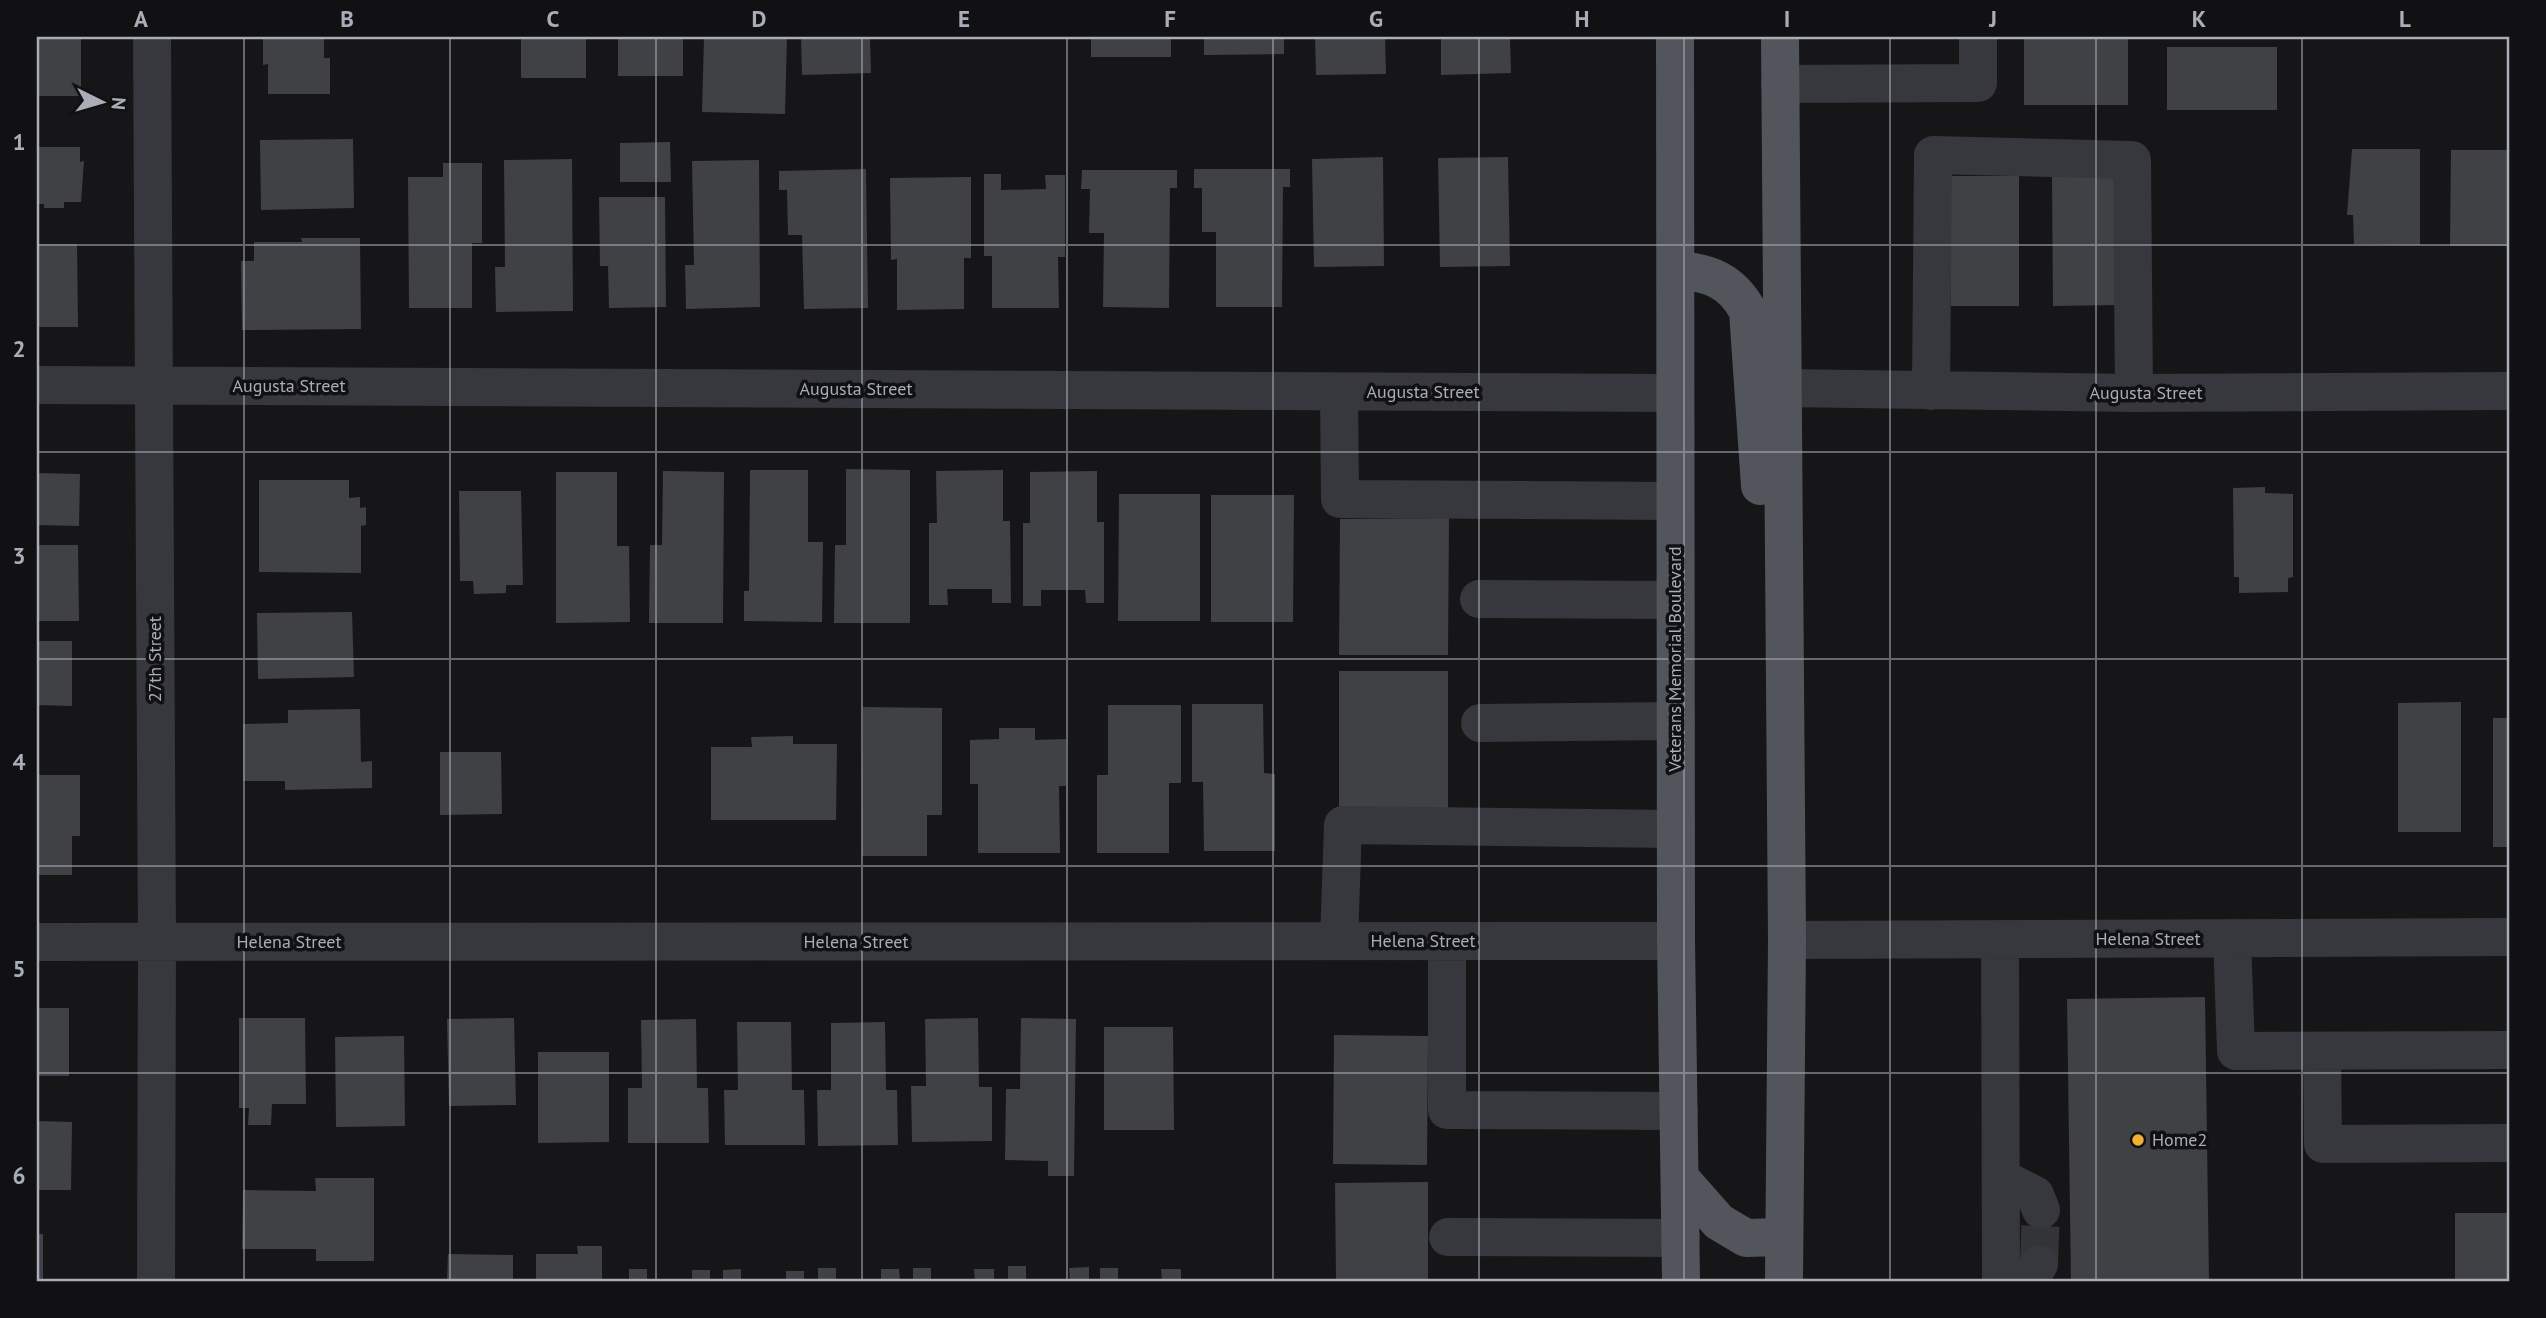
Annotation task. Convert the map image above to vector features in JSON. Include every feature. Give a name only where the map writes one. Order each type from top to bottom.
[{"type":"main road","name":"Veterans Memorial Boulevard","points":[[1675,37],[1676,941],[1681,1281]]},
{"type":"main road","points":[[1780,37],[1787,940],[1784,1281]]},
{"type":"main road","points":[[1676,270],[1698,271],[1724,281],[1739,294],[1748,311],[1763,540],[1785,679]]},
{"type":"main road","points":[[1681,1179],[1718,1222],[1746,1238],[1784,1237]]},
{"type":"street","name":"27th Street","points":[[152,37],[156,1281]]},
{"type":"street","points":[[1780,84],[1978,83],[1978,37]]},
{"type":"street","points":[[1931,391],[1933,155],[2132,160],[2134,393]]},
{"type":"street","name":"Augusta Street","points":[[37,385],[1675,393]]},
{"type":"street","name":"Augusta Street","points":[[1783,388],[2134,393],[2509,391]]},
{"type":"street","points":[[1339,391],[1340,499],[1675,501]]},
{"type":"street","points":[[1479,599],[1675,600]]},
{"type":"street","points":[[1480,723],[1676,721]]},
{"type":"street","points":[[1339,941],[1343,825],[1676,829]]},
{"type":"street","name":"Helena Street","points":[[1787,940],[2509,937]]},
{"type":"street","points":[[2232,938],[2235,1051],[2509,1050]]},
{"type":"street","points":[[2000,939],[2001,1281]]},
{"type":"street","name":"Helena Street","points":[[37,942],[1676,941]]},
{"type":"street","points":[[1447,942],[1447,1110],[1679,1111]]},
{"type":"street","points":[[2322,1051],[2323,1144],[2509,1143]]},
{"type":"street","points":[[2001,1178],[2035,1195],[2041,1210]]},
{"type":"street","points":[[1448,1237],[1681,1238]]},
{"type":"building","points":[[37,37],[81,37],[81,96],[37,96]]},
{"type":"building","points":[[263,37],[324,37],[324,58],[330,58],[330,94],[268,94],[268,64],[263,65]]},
{"type":"building","points":[[521,37],[586,37],[586,78],[521,78]]},
{"type":"building","points":[[618,37],[683,37],[683,76],[618,76]]},
{"type":"building","points":[[704,37],[787,37],[785,114],[702,112]]},
{"type":"building","points":[[801,37],[870,37],[871,73],[802,75]]},
{"type":"building","points":[[1091,37],[1171,37],[1171,57],[1091,57]]},
{"type":"building","points":[[1204,37],[1284,37],[1284,54],[1204,55]]},
{"type":"building","points":[[1315,37],[1385,37],[1386,74],[1316,75]]},
{"type":"building","points":[[1441,37],[1510,37],[1511,73],[1441,75]]},
{"type":"building","points":[[2024,37],[2128,37],[2128,105],[2024,105]]},
{"type":"building","points":[[2167,47],[2277,47],[2277,110],[2167,110]]},
{"type":"building","points":[[353,139],[354,208],[261,210],[260,140]]},
{"type":"building","points":[[670,142],[671,182],[620,182],[620,143]]},
{"type":"building","points":[[37,147],[80,147],[80,162],[84,161],[81,202],[64,202],[64,208],[44,208],[44,204],[37,204]]},
{"type":"building","points":[[2352,149],[2420,149],[2420,245],[2354,244],[2353,215],[2347,215]]},
{"type":"building","points":[[2451,150],[2509,150],[2509,246],[2450,246]]},
{"type":"building","points":[[1383,157],[1384,266],[1314,267],[1312,159]]},
{"type":"building","points":[[1508,157],[1510,266],[1440,267],[1438,158]]},
{"type":"building","points":[[572,159],[573,311],[496,312],[495,267],[505,267],[504,160]]},
{"type":"building","points":[[759,160],[760,307],[686,309],[685,265],[694,265],[692,161]]},
{"type":"building","points":[[443,163],[482,163],[482,243],[472,243],[472,308],[409,308],[408,177],[443,177]]},
{"type":"building","points":[[866,169],[868,308],[804,309],[802,235],[788,235],[787,190],[779,190],[779,171]]},
{"type":"building","points":[[1194,169],[1290,169],[1290,187],[1283,187],[1282,307],[1216,307],[1216,232],[1202,232],[1202,188],[1194,188]]},
{"type":"building","points":[[1082,170],[1177,170],[1177,188],[1170,188],[1169,308],[1103,307],[1104,233],[1089,233],[1090,189],[1081,189]]},
{"type":"building","points":[[984,174],[1001,174],[1001,190],[1046,189],[1045,175],[1065,175],[1065,257],[1058,257],[1059,308],[992,308],[992,256],[984,256]]},
{"type":"building","points":[[2118,175],[2119,305],[2053,306],[2052,176]]},
{"type":"building","points":[[1951,176],[2019,176],[2019,306],[1951,306]]},
{"type":"building","points":[[971,177],[971,258],[964,258],[964,309],[897,310],[897,259],[891,260],[890,178]]},
{"type":"building","points":[[599,197],[665,197],[666,307],[609,308],[608,266],[600,266]]},
{"type":"building","points":[[301,238],[360,238],[361,329],[242,330],[241,261],[254,261],[254,242],[302,242]]},
{"type":"building","points":[[37,244],[77,244],[78,327],[37,327]]},
{"type":"building","points":[[846,469],[910,470],[910,623],[834,623],[835,545],[846,545]]},
{"type":"building","points":[[750,470],[808,470],[808,542],[823,542],[822,622],[744,621],[744,591],[749,591]]},
{"type":"building","points":[[1003,470],[1003,521],[1010,521],[1011,603],[992,603],[992,589],[947,589],[948,605],[929,605],[929,523],[937,523],[936,471]]},
{"type":"building","points":[[663,471],[724,472],[723,623],[649,623],[650,545],[662,545]]},
{"type":"building","points":[[1097,471],[1097,522],[1104,522],[1104,603],[1086,603],[1085,590],[1041,590],[1041,606],[1023,606],[1023,523],[1030,523],[1030,472]]},
{"type":"building","points":[[556,472],[617,472],[617,546],[629,546],[630,622],[556,623]]},
{"type":"building","points":[[37,473],[80,474],[79,526],[37,525]]},
{"type":"building","points":[[259,480],[349,480],[349,498],[360,497],[360,508],[366,507],[366,525],[361,526],[361,573],[259,572]]},
{"type":"building","points":[[2265,487],[2265,493],[2293,494],[2293,577],[2288,578],[2288,592],[2239,593],[2239,577],[2234,577],[2233,488]]},
{"type":"building","points":[[459,491],[521,491],[523,585],[506,585],[506,593],[474,594],[473,581],[460,581]]},
{"type":"building","points":[[1119,494],[1200,494],[1200,621],[1118,621]]},
{"type":"building","points":[[1211,495],[1294,495],[1293,622],[1211,622]]},
{"type":"building","points":[[1449,518],[1448,655],[1339,655],[1340,519]]},
{"type":"building","points":[[37,545],[78,545],[79,621],[37,621]]},
{"type":"building","points":[[352,612],[354,677],[258,679],[257,613]]},
{"type":"building","points":[[37,641],[72,641],[72,706],[37,705]]},
{"type":"building","points":[[1339,671],[1448,671],[1448,808],[1339,808]]},
{"type":"building","points":[[2461,702],[2461,832],[2398,832],[2398,703]]},
{"type":"building","points":[[1192,704],[1263,704],[1264,773],[1275,774],[1275,851],[1204,851],[1203,782],[1192,782]]},
{"type":"building","points":[[1108,705],[1181,705],[1181,783],[1169,783],[1169,853],[1097,853],[1097,775],[1108,775]]},
{"type":"building","points":[[863,707],[942,708],[942,815],[927,815],[927,856],[862,856]]},
{"type":"building","points":[[360,709],[361,762],[372,761],[372,788],[285,790],[285,781],[243,781],[243,724],[288,723],[288,710]]},
{"type":"building","points":[[2493,718],[2509,718],[2509,847],[2493,847]]},
{"type":"building","points":[[999,728],[1035,728],[1035,740],[1066,739],[1066,786],[1059,786],[1060,853],[978,853],[978,784],[970,784],[970,740],[999,739]]},
{"type":"building","points":[[793,736],[793,744],[837,744],[836,820],[711,820],[711,747],[752,747],[751,737]]},
{"type":"building","points":[[440,752],[501,752],[502,814],[440,815]]},
{"type":"building","points":[[37,775],[80,775],[80,836],[72,836],[72,875],[37,875]]},
{"type":"building","name":"Home2","points":[[2205,997],[2209,1281],[2071,1281],[2067,999]]},
{"type":"building","points":[[37,1008],[69,1008],[69,1076],[37,1076]]},
{"type":"building","points":[[239,1018],[305,1018],[306,1104],[272,1104],[271,1125],[248,1125],[249,1108],[239,1108]]},
{"type":"building","points":[[514,1018],[516,1105],[449,1106],[447,1019]]},
{"type":"building","points":[[978,1018],[979,1087],[992,1087],[992,1141],[912,1142],[911,1086],[926,1086],[925,1019]]},
{"type":"building","points":[[1021,1018],[1076,1019],[1074,1176],[1048,1176],[1048,1161],[1005,1160],[1006,1089],[1020,1089]]},
{"type":"building","points":[[696,1019],[697,1088],[708,1088],[709,1143],[628,1143],[628,1088],[642,1088],[641,1020]]},
{"type":"building","points":[[737,1022],[791,1022],[792,1090],[804,1090],[805,1145],[725,1145],[724,1090],[738,1090]]},
{"type":"building","points":[[885,1022],[886,1090],[897,1090],[898,1145],[818,1146],[817,1090],[831,1090],[831,1023]]},
{"type":"building","points":[[1104,1027],[1173,1027],[1174,1130],[1104,1130]]},
{"type":"building","points":[[1334,1035],[1428,1036],[1427,1165],[1333,1164]]},
{"type":"building","points":[[404,1036],[405,1126],[336,1127],[335,1037]]},
{"type":"building","points":[[538,1052],[609,1052],[609,1142],[538,1143]]},
{"type":"building","points":[[37,1121],[72,1122],[71,1190],[37,1190]]},
{"type":"building","points":[[315,1178],[374,1178],[374,1261],[316,1261],[316,1249],[242,1249],[243,1190],[316,1191]]},
{"type":"building","points":[[1428,1182],[1428,1281],[1336,1281],[1335,1183]]},
{"type":"building","points":[[2455,1213],[2509,1213],[2509,1281],[2455,1281]]},
{"type":"building","points":[[37,1234],[43,1234],[43,1281],[37,1281]]},
{"type":"building","points":[[577,1246],[602,1246],[602,1281],[536,1281],[536,1254],[578,1254]]},
{"type":"building","points":[[448,1254],[513,1255],[513,1281],[447,1281]]},
{"type":"building","points":[[1008,1266],[1026,1266],[1026,1281],[1008,1281]]},
{"type":"building","points":[[1089,1267],[1089,1281],[1070,1281],[1069,1268]]},
{"type":"building","points":[[818,1268],[836,1268],[836,1281],[818,1281]]},
{"type":"building","points":[[913,1268],[931,1268],[931,1281],[913,1281]]},
{"type":"building","points":[[1100,1268],[1118,1268],[1118,1281],[1100,1281]]},
{"type":"building","points":[[629,1269],[647,1269],[647,1281],[629,1281]]},
{"type":"building","points":[[741,1269],[741,1281],[723,1281],[723,1270]]},
{"type":"building","points":[[881,1269],[899,1269],[900,1281],[881,1281]]},
{"type":"building","points":[[974,1269],[994,1269],[994,1281],[975,1281]]},
{"type":"building","points":[[1161,1269],[1181,1269],[1181,1281],[1162,1281]]},
{"type":"building","points":[[692,1270],[710,1270],[710,1281],[692,1281]]},
{"type":"building","points":[[786,1271],[804,1271],[804,1281],[786,1281]]},
{"type":"tunnel","points":[[2039,1264],[2041,1210]]},
{"type":"place","name":"Home2","points":[[2138,1140]]}]
